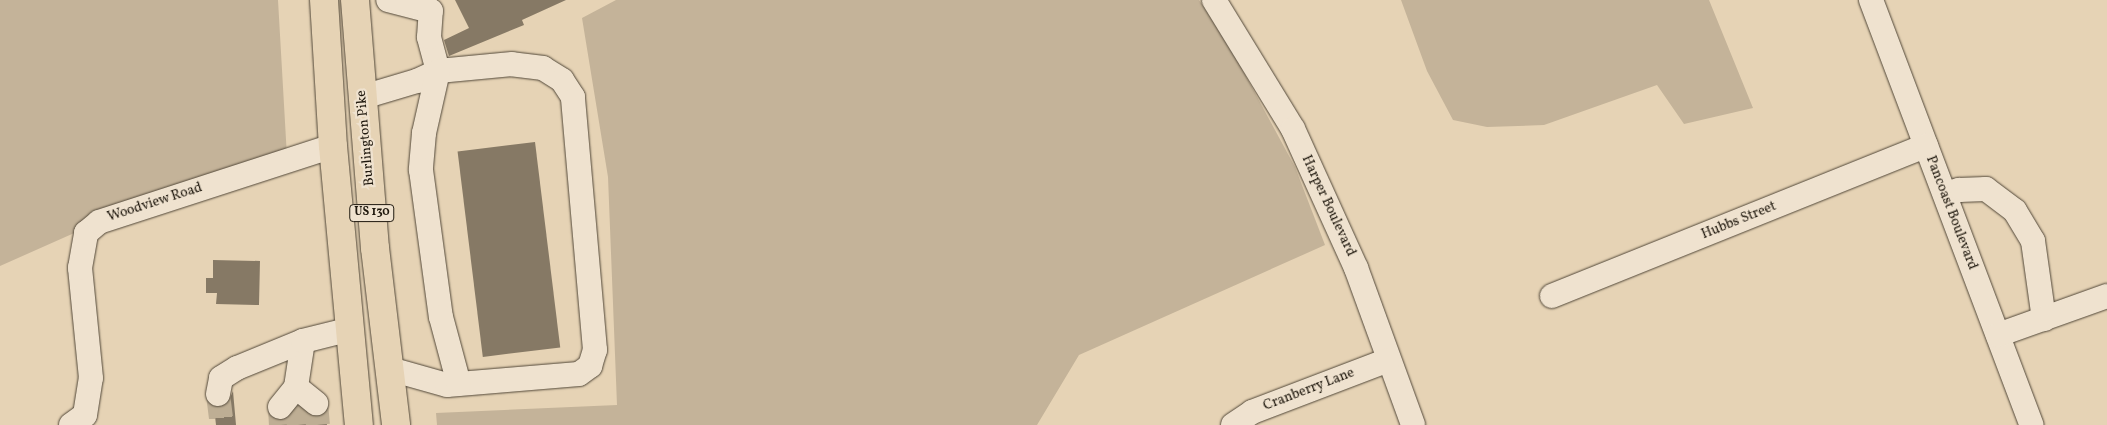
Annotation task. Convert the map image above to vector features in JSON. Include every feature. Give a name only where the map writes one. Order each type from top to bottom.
[{"type":"highway","name":"US 130","points":[[324,0],[332,146],[359,425]]},
{"type":"highway","name":"Burlington Pike","points":[[359,0],[362,97],[396,425]]},
{"type":"street","points":[[388,0],[431,11],[430,37],[438,71],[424,132],[421,170],[441,317],[458,384]]},
{"type":"street","name":"Harper Boulevard","points":[[1214,0],[1293,129],[1356,268],[1413,425]]},
{"type":"street","name":"Pancoast Boulevard","points":[[1871,0],[2032,425]]},
{"type":"street","points":[[362,97],[416,81],[438,71],[512,64],[543,68],[562,80],[573,97],[595,350],[590,366],[578,374],[458,384],[428,382],[390,369]]},
{"type":"street","name":"Woodview Road","points":[[71,425],[84,415],[91,378],[80,268],[86,233],[99,222],[332,146]]},
{"type":"street","name":"Hubbs Street","points":[[1552,296],[1926,146]]},
{"type":"street","points":[[1944,194],[1959,190],[1986,189],[2015,212],[2032,241],[2044,319]]},
{"type":"street","points":[[1998,335],[2107,296]]},
{"type":"street","points":[[218,394],[221,378],[237,368],[303,341],[351,329]]},
{"type":"street","points":[[297,400],[303,341]]},
{"type":"street","name":"Cranberry Lane","points":[[1233,425],[1252,412],[1388,360]]},
{"type":"shaded area","points":[[0,0],[278,0],[287,157],[99,222],[0,266]]},
{"type":"shaded area","points":[[616,0],[1199,0],[1229,45],[1295,167],[1325,245],[1079,355],[1037,425],[437,425],[436,413],[617,405],[608,177],[582,18]]},
{"type":"shaded area","points":[[1401,0],[1709,0],[1753,108],[1684,124],[1657,85],[1544,125],[1487,127],[1453,120],[1427,71]]},
{"type":"building","points":[[455,0],[566,0],[522,20],[524,25],[449,56],[444,40],[469,28]]},
{"type":"building","points":[[535,142],[560,347],[483,357],[458,152]]},
{"type":"building","points":[[213,260],[260,261],[259,305],[216,304],[217,293],[206,293],[206,278],[213,278]]},
{"type":"building","points":[[233,391],[236,425],[216,425],[214,407],[228,403]]},
{"type":"building","points":[[298,406],[313,416],[325,413],[327,425],[279,425],[279,421],[285,420]]},
{"type":"tunnel","points":[[218,394],[222,425]]},
{"type":"tunnel","points":[[316,403],[318,425]]},
{"type":"tunnel","points":[[297,404],[299,425]]},
{"type":"tunnel","points":[[280,407],[281,425]]}]
